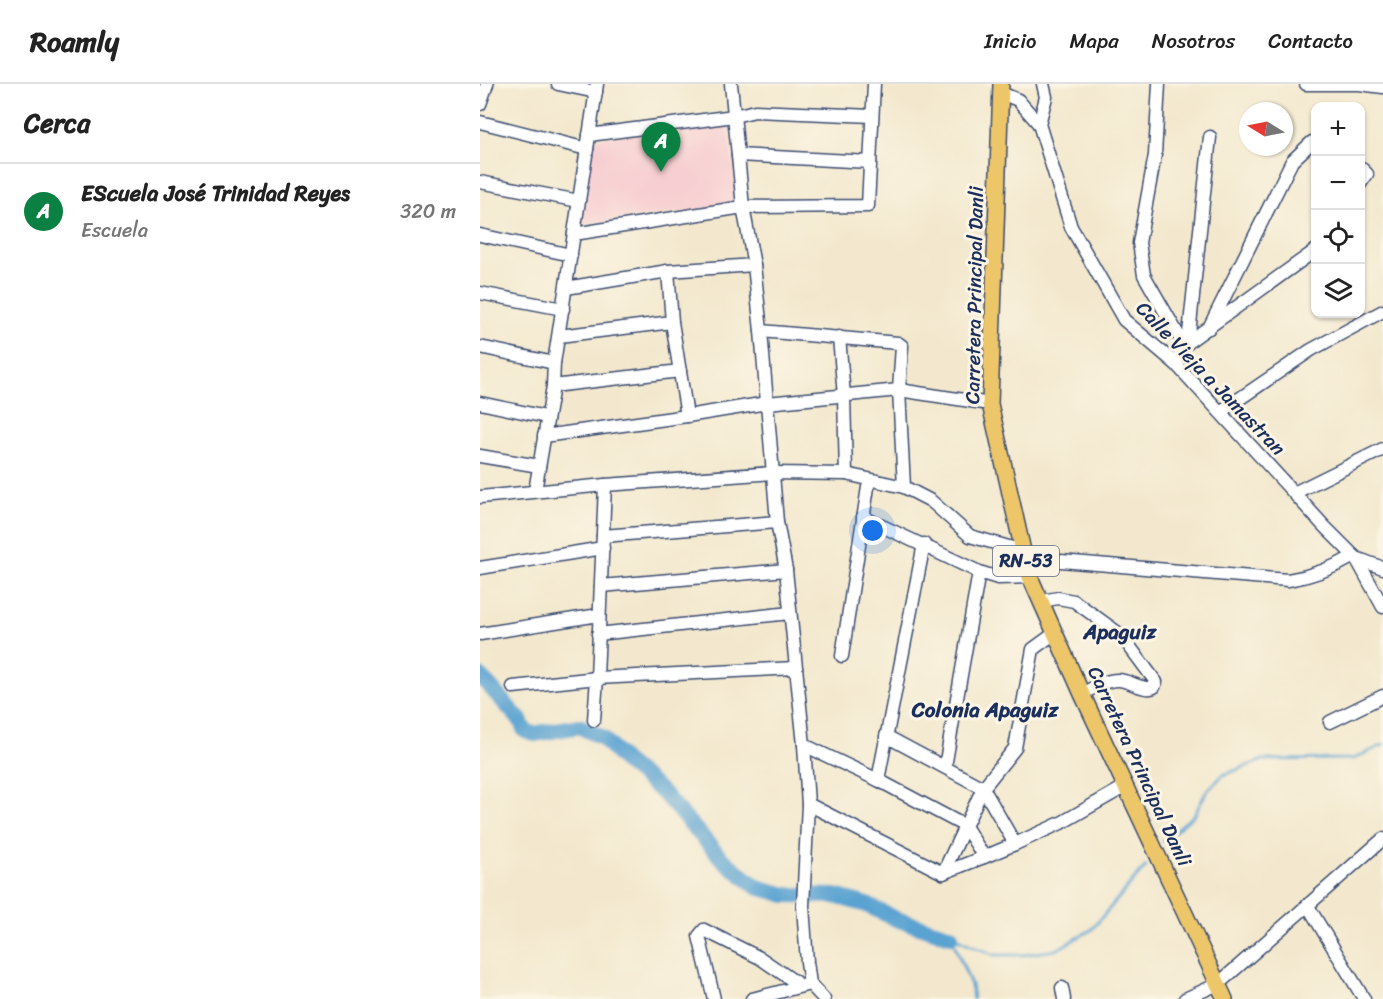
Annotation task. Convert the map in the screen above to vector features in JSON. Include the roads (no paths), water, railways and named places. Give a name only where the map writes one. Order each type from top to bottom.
[{"type":"main road","name":"Carretera Principal Danli","points":[[1001,89],[990,404],[1024,554],[1030,577],[1082,694],[1225,999]]},
{"type":"street","points":[[480,104],[487,84]]},
{"type":"street","points":[[535,491],[553,386],[554,363],[596,88],[558,84]]},
{"type":"street","points":[[731,84],[744,207],[754,265],[777,522],[786,570],[804,745],[808,804],[803,906],[805,985]]},
{"type":"street","points":[[574,234],[744,207],[868,206],[874,84]]},
{"type":"street","points":[[1039,124],[1046,97],[1043,84]]},
{"type":"street","points":[[1159,84],[1156,103],[1155,155],[1139,243],[1144,275],[1186,344]]},
{"type":"street","points":[[1306,84],[1359,84],[1383,87]]},
{"type":"street","name":"Calle Vieja a Jamastran","points":[[1001,89],[1018,100],[1039,124],[1071,227],[1124,320],[1176,364],[1355,557],[1383,568]]},
{"type":"street","points":[[589,135],[734,117],[754,111],[873,116]]},
{"type":"street","points":[[480,122],[587,149]]},
{"type":"street","points":[[1176,364],[1186,344],[1210,137]]},
{"type":"street","points":[[1209,328],[1292,161],[1311,143]]},
{"type":"street","points":[[738,155],[870,162]]},
{"type":"street","points":[[480,182],[579,201]]},
{"type":"street","points":[[480,235],[571,255]]},
{"type":"street","points":[[1186,344],[1311,254]]},
{"type":"street","points":[[566,288],[668,271],[754,265]]},
{"type":"street","points":[[668,271],[672,322],[687,416]]},
{"type":"street","points":[[480,293],[563,309]]},
{"type":"street","points":[[1220,412],[1311,350],[1383,311]]},
{"type":"street","points":[[559,336],[672,322]]},
{"type":"street","points":[[761,331],[898,343],[902,346],[899,390],[904,487]]},
{"type":"street","points":[[839,337],[844,396],[846,474]]},
{"type":"street","points":[[480,347],[554,363]]},
{"type":"street","points":[[553,386],[680,371]]},
{"type":"street","points":[[543,435],[767,403],[899,390],[990,404]]},
{"type":"street","points":[[480,403],[546,417]]},
{"type":"street","points":[[1294,493],[1383,449]]},
{"type":"street","points":[[480,456],[539,466]]},
{"type":"street","points":[[480,497],[605,484],[773,473],[846,474],[904,487],[931,501],[970,536],[1024,554],[1288,580],[1311,576],[1355,557],[1383,607]]},
{"type":"street","points":[[594,720],[605,484]]},
{"type":"street","points":[[842,656],[868,487]]},
{"type":"street","points":[[863,517],[979,572],[998,578],[1030,577]]},
{"type":"street","points":[[480,568],[603,542],[777,522]]},
{"type":"street","points":[[878,780],[924,544]]},
{"type":"street","points":[[601,586],[786,570]]},
{"type":"street","points":[[945,767],[979,572]]},
{"type":"street","points":[[1042,601],[1058,598],[1074,601],[1122,635],[1156,682],[1154,687],[1149,689],[1120,680],[1108,681],[1082,694]]},
{"type":"street","points":[[598,634],[790,613]]},
{"type":"street","points":[[480,634],[599,615]]},
{"type":"street","points":[[943,873],[983,788],[1015,748],[1033,649],[1055,633]]},
{"type":"street","points":[[513,687],[597,678],[796,668]]},
{"type":"street","points":[[1330,722],[1383,696]]},
{"type":"street","points":[[886,736],[983,788],[1015,844]]},
{"type":"street","points":[[804,745],[878,780],[965,826],[984,857]]},
{"type":"street","points":[[808,804],[943,873],[1063,822],[1126,786]]},
{"type":"street","points":[[1185,999],[1218,984],[1383,839]]},
{"type":"street","points":[[1308,906],[1364,999]]},
{"type":"street","points":[[714,999],[699,936],[704,930],[760,958],[824,999]]},
{"type":"street","points":[[752,999],[767,997],[805,985]]},
{"type":"waterway","points":[[480,676],[520,720],[525,731],[534,734],[579,726],[603,738],[624,761],[662,792],[722,859],[757,887],[786,895],[835,896],[867,905],[896,919],[951,936]]},
{"type":"waterway","points":[[1163,841],[1195,814],[1206,792],[1223,775],[1263,760],[1353,759],[1383,745]]},
{"type":"waterway","points":[[951,936],[994,955],[1022,955],[1056,950],[1091,930],[1146,866]]},
{"type":"waterway","points":[[951,936],[971,985],[973,999]]},
{"type":"place","name":"EScuela José Trinidad Reyes","points":[[661,172]]},
{"type":"district","name":"Apaguiz","points":[[1120,632]]},
{"type":"district","name":"Colonia Apaguiz","points":[[985,710]]}]
